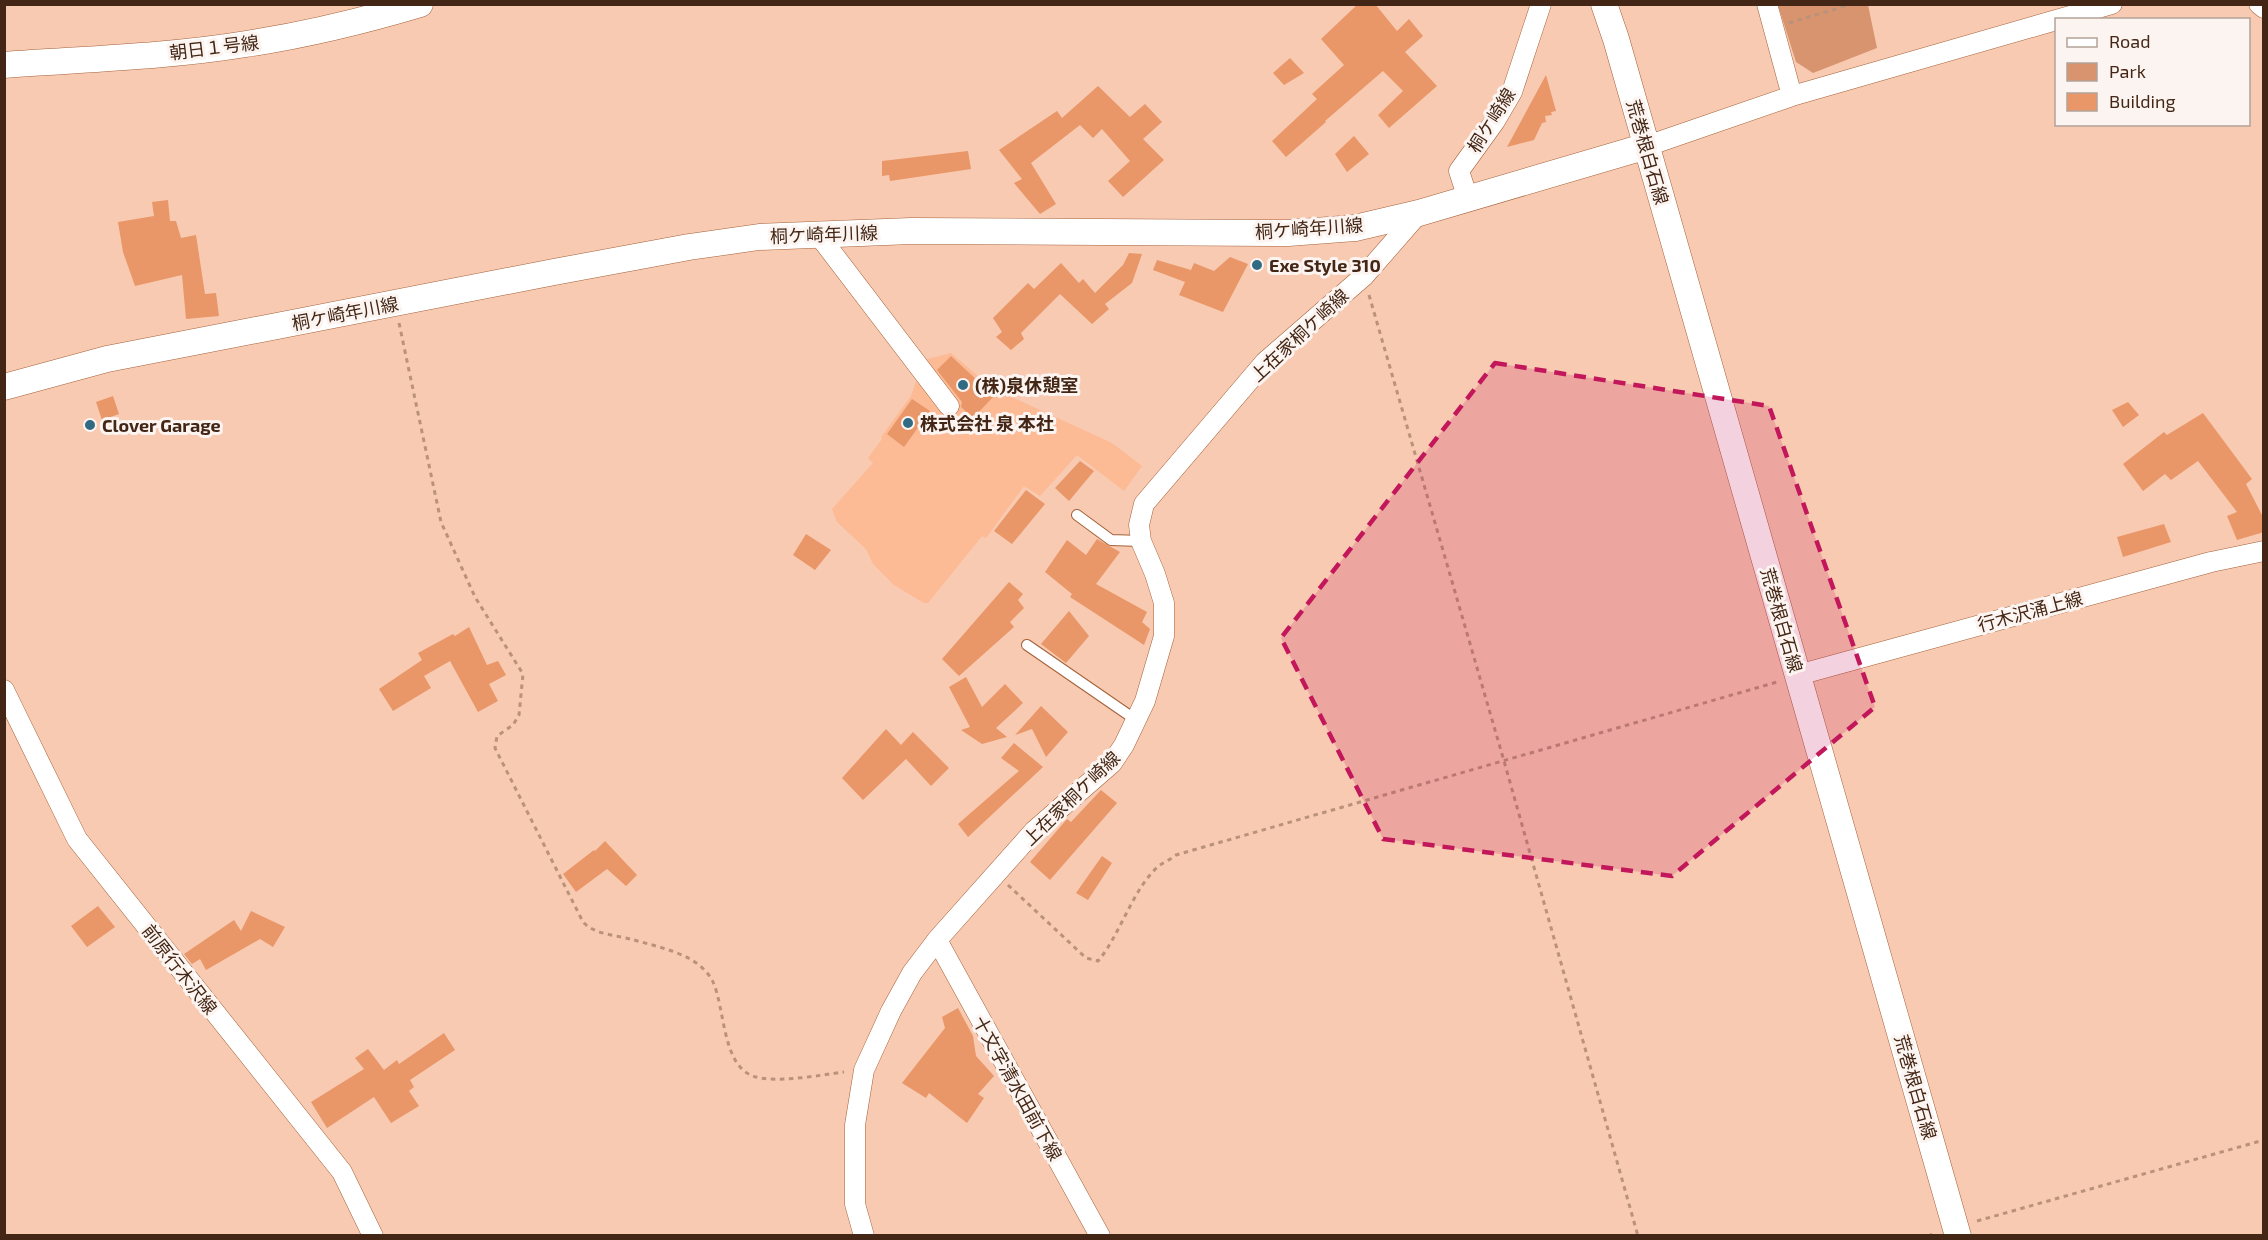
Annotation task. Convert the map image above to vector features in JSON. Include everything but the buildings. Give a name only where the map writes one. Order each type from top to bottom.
[{"type":"street","name":"朝日１号線","points":[[4,65],[164,54],[244,45],[312,33],[420,4]]},
{"type":"street","name":"桐ケ崎線","points":[[1468,199],[1459,171],[1495,121],[1512,92],[1540,4]]},
{"type":"street","name":"荒巻根白石線","points":[[1604,4],[1647,146],[1957,1231]]},
{"type":"street","points":[[1767,4],[1792,96]]},
{"type":"street","points":[[1647,146],[1792,96],[2076,9],[2112,4]]},
{"type":"street","points":[[2259,4],[2264,8]]},
{"type":"street","name":"桐ケ崎年川線","points":[[4,387],[106,358],[689,247],[759,237],[816,233],[911,231],[1288,233],[1354,228],[1419,213],[1647,146]]},
{"type":"street","name":"上在家桐ケ崎線","points":[[864,1236],[855,1204],[855,1125],[864,1070],[891,1011],[912,973],[937,940],[996,873],[1034,831],[1112,763],[1124,745],[1145,700],[1164,636],[1164,603],[1141,541],[1139,525],[1144,504],[1265,362],[1364,276],[1419,213]]},
{"type":"street","points":[[816,233],[949,406]]},
{"type":"street","name":"行木沢涌上線","points":[[1798,675],[2211,562],[2264,551]]},
{"type":"street","name":"前原行木沢線","points":[[4,690],[77,839],[342,1172],[373,1236]]},
{"type":"street","name":"十文字清水田前下線","points":[[937,940],[1100,1236]]},
{"type":"lane","points":[[1077,515],[1111,540],[1141,541]]},
{"type":"lane","points":[[1027,645],[1136,720]]},
{"type":"path","points":[[1773,28],[1852,4]]},
{"type":"path","points":[[1364,276],[1638,1236]]},
{"type":"path","points":[[395,304],[441,522],[475,597],[523,674],[519,715],[513,725],[497,736],[495,747],[583,922],[590,929],[633,940],[689,959],[704,969],[713,982],[732,1055],[739,1068],[753,1076],[784,1079],[864,1070]]},
{"type":"path","points":[[996,873],[1086,958],[1098,961],[1109,948],[1144,883],[1159,866],[1176,855],[1798,675]]},
{"type":"path","points":[[1928,1236],[1957,1231],[2264,1140]]},
{"type":"highlighted area","points":[[1495,363],[1769,406],[1875,707],[1672,876],[1383,839],[1281,638]]},
{"type":"shaded area","points":[[951,353],[992,388],[1112,443],[1142,466],[1124,491],[1077,455],[1040,496],[1024,486],[986,538],[982,536],[928,603],[924,603],[894,585],[873,564],[866,549],[837,522],[832,509],[873,463],[868,458],[911,396],[923,360]]},
{"type":"green space","points":[[1778,5],[1868,5],[1877,48],[1813,73],[1796,62]]},
{"type":"place","name":"Exe Style 310","points":[[1257,265]]},
{"type":"place","name":"(株)泉休憩室","points":[[963,385]]},
{"type":"place","name":"株式会社 泉 本社","points":[[908,423]]},
{"type":"place","name":"Clover Garage","points":[[90,425]]}]
